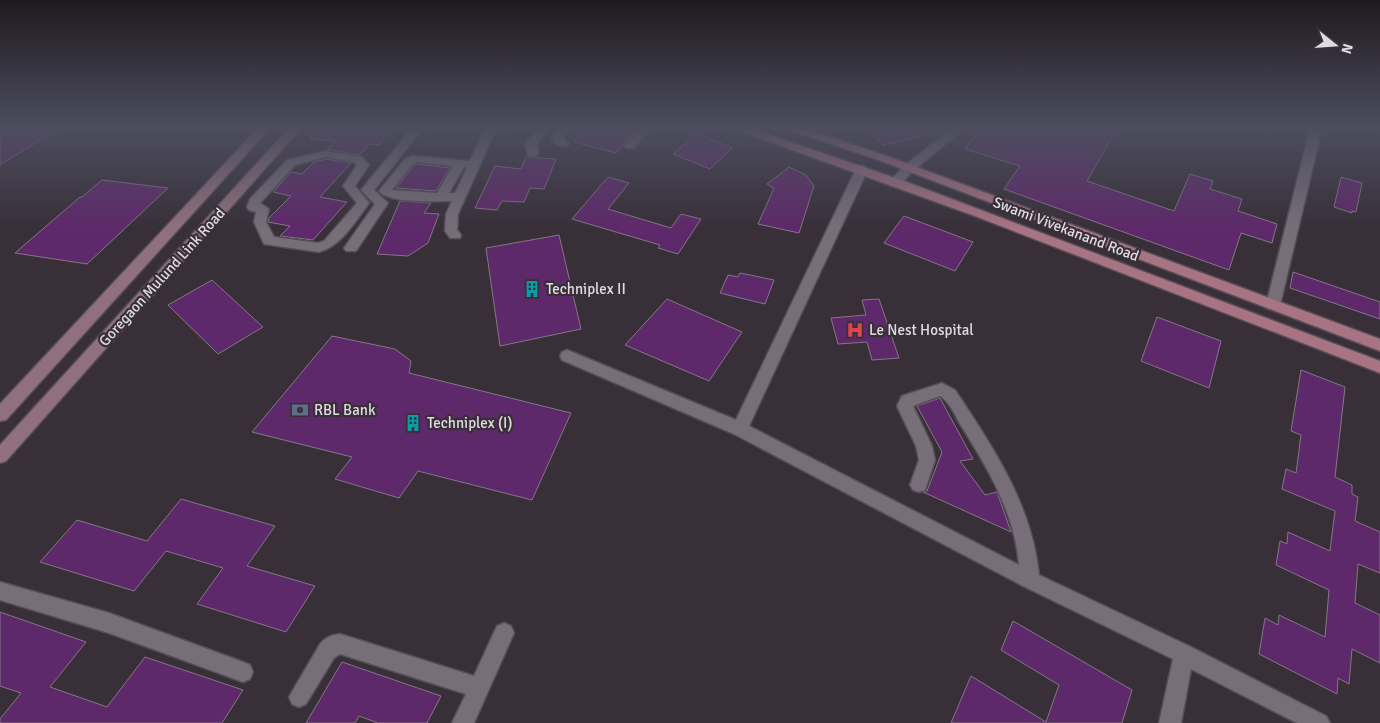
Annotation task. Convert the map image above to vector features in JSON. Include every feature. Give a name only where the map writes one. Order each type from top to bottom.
[{"type":"main road","name":"Goregaon Mulund Link Road","points":[[0,416],[233,161]]},
{"type":"main road","points":[[35,379],[68,356],[245,161]]},
{"type":"main road","points":[[66,382],[78,356],[255,161]]},
{"type":"main road","name":"Goregaon Mulund Link Road","points":[[0,456],[266,161]]},
{"type":"main road","name":"Swami Vivekanand Road","points":[[838,161],[1380,367]]},
{"type":"main road","name":"Swami Vivekanand Road","points":[[889,161],[1380,345]]},
{"type":"street","points":[[276,161],[297,161]]},
{"type":"street","points":[[291,162],[254,202],[253,207],[263,209],[260,222],[270,241],[319,248],[329,244],[363,203],[358,195],[351,191],[349,186],[363,165],[359,161]]},
{"type":"street","points":[[351,248],[382,203],[367,190],[390,161]]},
{"type":"street","points":[[410,161],[385,190],[389,194],[460,197]]},
{"type":"street","points":[[436,161],[474,165]]},
{"type":"street","points":[[455,235],[451,231],[452,214],[476,161]]},
{"type":"street","points":[[895,183],[918,161]]},
{"type":"street","points":[[1273,305],[1308,161]]},
{"type":"street","points":[[441,197],[460,164]]},
{"type":"street","points":[[740,429],[862,169]]},
{"type":"street","points":[[567,356],[740,429],[1030,580],[1184,654],[1319,723]]},
{"type":"street","points":[[919,485],[927,460],[924,446],[905,406],[908,400],[942,389],[950,394],[997,470],[1024,536],[1030,559],[1030,580]]},
{"type":"street","points":[[0,591],[109,623],[243,672]]},
{"type":"street","points":[[463,723],[504,633]]},
{"type":"street","points":[[299,698],[327,651],[332,645],[340,644],[479,688]]},
{"type":"street","points":[[1170,723],[1184,654]]},
{"type":"building","points":[[337,161],[351,163],[320,197],[347,202],[313,240],[280,236],[290,226],[268,222],[269,218],[291,196],[273,192],[291,172],[302,174],[314,162]]},
{"type":"building","points":[[524,161],[555,161],[544,189],[530,188],[524,202],[502,201],[497,210],[475,208],[495,166],[521,169]]},
{"type":"building","points":[[690,161],[719,161],[710,169]]},
{"type":"building","points":[[1003,161],[1099,161],[1087,181],[1174,211],[1190,174],[1213,181],[1210,189],[1242,199],[1238,211],[1277,224],[1272,243],[1241,233],[1229,270],[1004,189],[1020,166]]},
{"type":"building","points":[[414,165],[450,168],[436,191],[396,188]]},
{"type":"building","points":[[789,167],[806,175],[814,186],[799,233],[758,224],[774,188],[767,184]]},
{"type":"building","points":[[608,177],[629,183],[608,209],[671,228],[681,214],[701,219],[678,254],[658,248],[660,245],[572,219]]},
{"type":"building","points":[[1341,177],[1362,183],[1356,212],[1352,211],[1352,213],[1334,207]]},
{"type":"building","points":[[102,180],[168,188],[87,264],[15,253],[80,197]]},
{"type":"building","points":[[400,201],[431,203],[424,213],[439,214],[428,243],[408,256],[377,254]]},
{"type":"building","points":[[904,216],[973,242],[955,271],[884,243]]},
{"type":"building","name":"Techniplex II","points":[[559,235],[581,329],[500,346],[486,248]]},
{"type":"building","points":[[1293,272],[1380,302],[1380,319],[1290,288]]},
{"type":"building","points":[[740,273],[774,280],[765,304],[720,293],[728,275],[738,277]]},
{"type":"building","points":[[212,280],[263,327],[218,354],[168,305]]},
{"type":"building","points":[[667,299],[742,332],[709,381],[625,345]]},
{"type":"building","points":[[879,299],[899,358],[872,360],[867,342],[838,344],[831,318],[866,315],[862,300]]},
{"type":"building","points":[[1157,317],[1221,341],[1209,388],[1141,361]]},
{"type":"building","name":"Techniplex (I)","points":[[332,336],[395,349],[411,361],[409,373],[571,413],[532,500],[418,471],[399,498],[335,479],[352,457],[252,432]]},
{"type":"building","points":[[1301,370],[1345,387],[1335,477],[1352,485],[1352,494],[1358,497],[1355,521],[1380,532],[1380,573],[1358,564],[1355,603],[1380,615],[1380,663],[1352,649],[1349,684],[1338,678],[1337,694],[1259,654],[1265,618],[1278,625],[1279,615],[1325,637],[1329,590],[1276,565],[1280,541],[1287,544],[1288,532],[1330,551],[1335,511],[1282,489],[1286,469],[1296,473],[1301,435],[1291,431]]},
{"type":"building","points":[[940,398],[973,459],[960,461],[985,495],[997,492],[1011,532],[923,492],[927,491],[942,452],[917,406]]},
{"type":"building","points":[[181,499],[275,526],[247,566],[315,586],[286,632],[197,604],[223,568],[166,551],[134,591],[40,562],[77,520],[147,541]]},
{"type":"building","points":[[0,612],[86,642],[50,687],[107,707],[145,657],[243,690],[222,723],[0,723],[0,719],[21,693],[0,686]]},
{"type":"building","points":[[1013,621],[1132,690],[1122,723],[951,723],[971,676],[1046,722],[1059,685],[1001,650]]},
{"type":"building","points":[[342,662],[441,696],[427,723],[378,723],[359,716],[355,723],[306,723]]},
{"type":"place","name":"Techniplex II","points":[[532,289]]},
{"type":"place","name":"Le Nest Hospital","points":[[855,330]]},
{"type":"place","name":"RBL Bank","points":[[300,410]]},
{"type":"place","name":"Techniplex (I)","points":[[413,423]]}]
